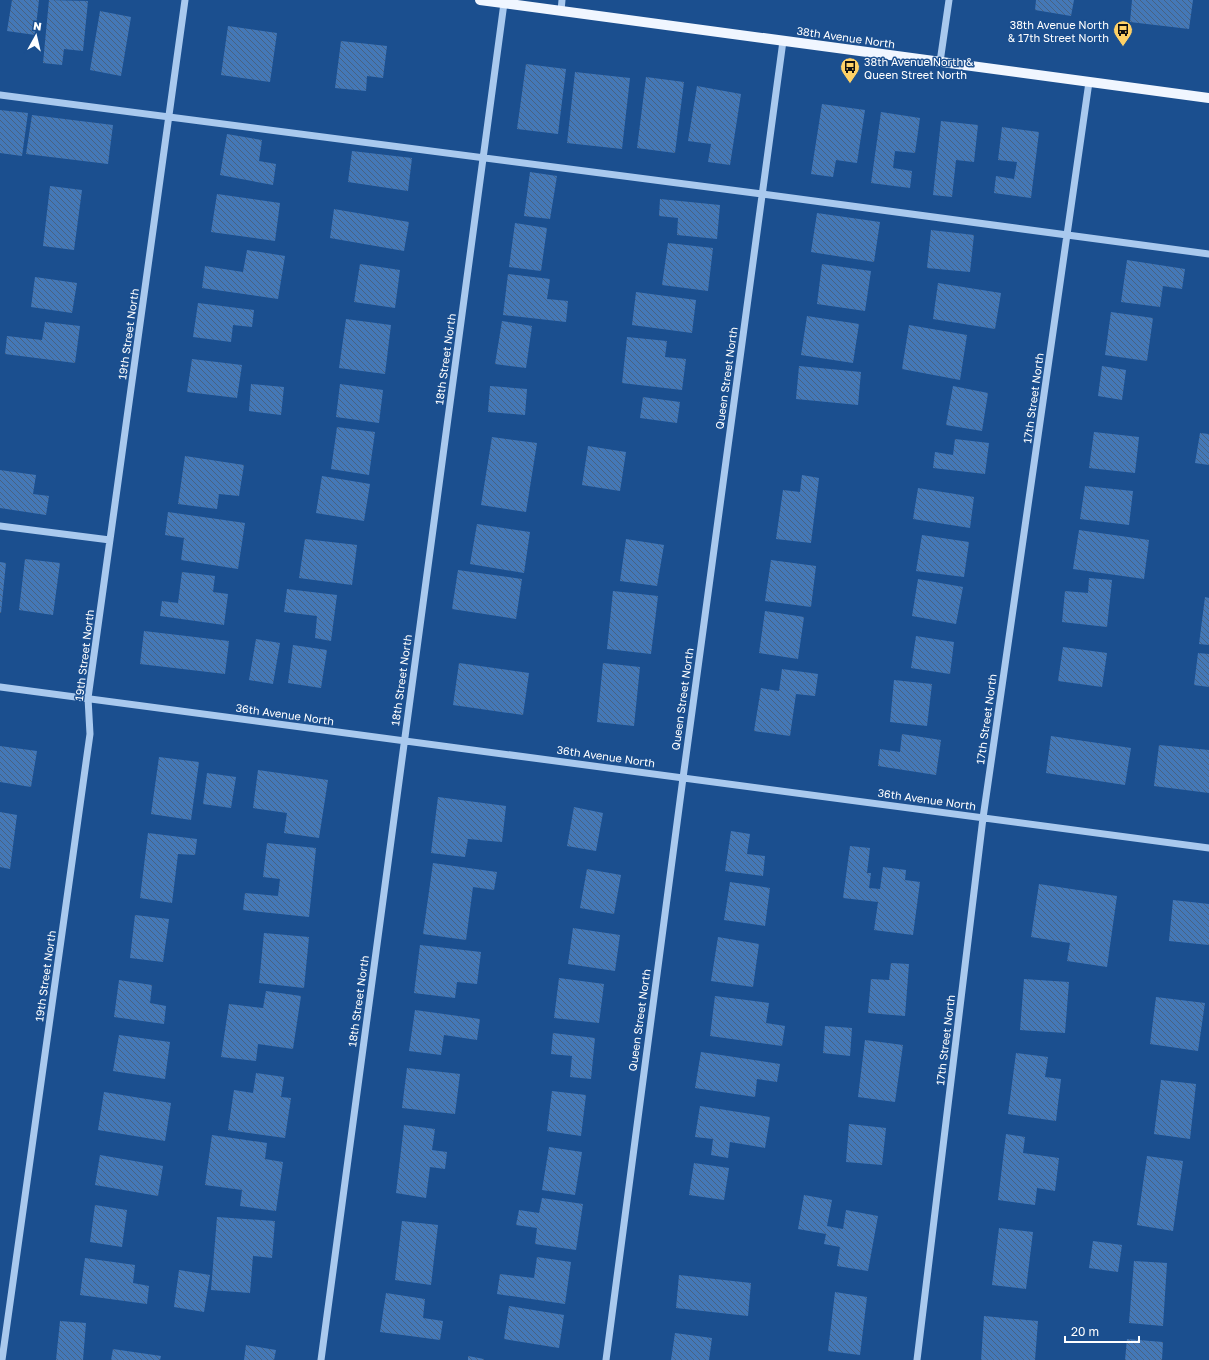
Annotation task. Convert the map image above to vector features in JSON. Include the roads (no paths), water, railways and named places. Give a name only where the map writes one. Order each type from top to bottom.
[{"type":"main road","name":"38th Avenue North","points":[[480,0],[1209,98]]},
{"type":"street","name":"19th Street North","points":[[2,1360],[90,734],[88,698],[185,0]]},
{"type":"street","points":[[561,11],[562,0]]},
{"type":"street","points":[[940,62],[949,0]]},
{"type":"street","name":"18th Street North","points":[[321,1360],[504,3]]},
{"type":"street","name":"Queen Street North","points":[[606,1360],[783,41]]},
{"type":"street","name":"17th Street North","points":[[917,1360],[983,818],[1089,82]]},
{"type":"street","points":[[0,96],[762,194],[1209,254]]},
{"type":"street","points":[[0,526],[110,540]]},
{"type":"street","name":"36th Avenue North","points":[[0,687],[1209,848]]},
{"type":"place","name":"38th Avenue North & 17th Street North","points":[[1123,47]]},
{"type":"place","name":"38th Avenue North & Queen Street North","points":[[850,84]]}]
